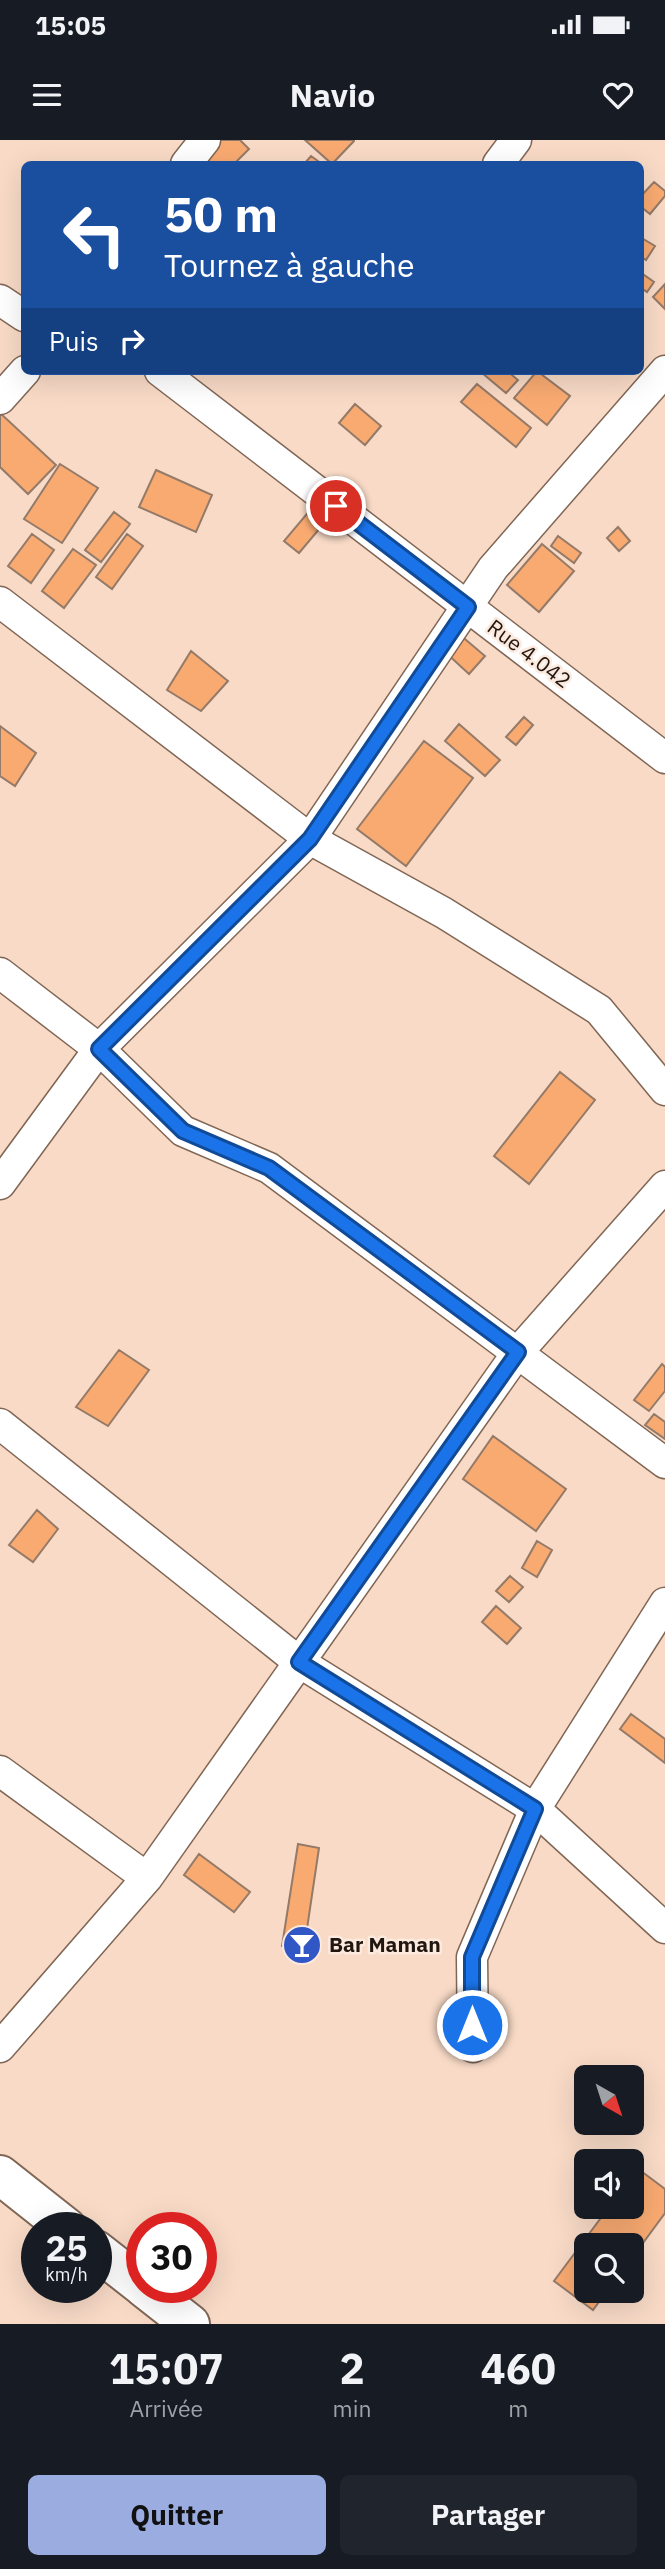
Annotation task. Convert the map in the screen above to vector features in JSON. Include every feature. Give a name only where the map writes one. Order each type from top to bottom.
[{"type":"highway","points":[[0,2175],[47,2212]]},
{"type":"highway","points":[[112,2263],[126,2274]]},
{"type":"highway","points":[[163,2303],[190,2324]]},
{"type":"street","points":[[188,161],[205,140]]},
{"type":"street","points":[[500,161],[516,140]]},
{"type":"street","points":[[0,300],[21,314]]},
{"type":"street","points":[[0,1184],[99,1049],[310,839],[493,568],[665,371]]},
{"type":"street","points":[[0,399],[21,375]]},
{"type":"street","name":"Rue 4.042","points":[[165,375],[665,758]]},
{"type":"street","points":[[0,602],[310,839],[444,913],[599,1010],[665,1090]]},
{"type":"street","points":[[0,973],[99,1049],[183,1131],[269,1168],[665,1463]]},
{"type":"street","points":[[0,2047],[147,1878],[518,1352],[665,1185]]},
{"type":"street","points":[[0,1424],[299,1662],[535,1809],[665,1928]]},
{"type":"street","points":[[472,2047],[472,1957],[535,1809],[665,1603]]},
{"type":"street","points":[[0,1771],[147,1878]]},
{"type":"building","points":[[219,140],[240,140],[249,149],[237,161],[208,161],[203,157]]},
{"type":"building","points":[[305,140],[354,140],[335,161],[329,161]]},
{"type":"building","points":[[654,182],[665,191],[665,196],[650,214],[644,209],[644,193]]},
{"type":"building","points":[[644,239],[655,246],[646,260],[644,259]]},
{"type":"building","points":[[644,275],[654,282],[647,292],[644,290]]},
{"type":"building","points":[[665,284],[665,309],[653,297]]},
{"type":"building","points":[[484,375],[512,375],[518,380],[506,393]]},
{"type":"building","points":[[534,375],[542,375],[570,396],[547,425],[514,398]]},
{"type":"building","points":[[477,384],[531,428],[516,447],[461,402]]},
{"type":"building","points":[[355,404],[381,426],[365,445],[339,423]]},
{"type":"building","points":[[0,413],[56,465],[28,494],[0,467]]},
{"type":"building","points":[[60,464],[98,488],[62,543],[24,519]]},
{"type":"building","points":[[156,470],[212,495],[196,532],[139,507]]},
{"type":"building","points":[[311,509],[326,521],[299,553],[284,541]]},
{"type":"building","points":[[114,512],[130,524],[101,562],[85,550]]},
{"type":"building","points":[[618,527],[630,541],[619,551],[607,538]]},
{"type":"building","points":[[32,534],[54,550],[31,583],[8,566]]},
{"type":"building","points":[[127,534],[143,546],[112,589],[96,577]]},
{"type":"building","points":[[558,536],[581,553],[574,563],[551,546]]},
{"type":"building","points":[[542,544],[574,571],[539,612],[507,585]]},
{"type":"building","points":[[73,549],[96,565],[64,608],[42,591]]},
{"type":"building","points":[[459,634],[485,656],[469,674],[444,651]]},
{"type":"building","points":[[191,651],[228,681],[201,711],[167,690]]},
{"type":"building","points":[[524,717],[533,725],[516,745],[506,737]]},
{"type":"building","points":[[459,724],[500,760],[485,776],[445,741]]},
{"type":"building","points":[[0,726],[36,753],[15,786],[0,776]]},
{"type":"building","points":[[424,741],[473,778],[406,866],[357,829]]},
{"type":"building","points":[[560,1072],[595,1100],[529,1184],[494,1156]]},
{"type":"building","points":[[119,1350],[149,1370],[108,1426],[76,1407]]},
{"type":"building","points":[[662,1364],[665,1367],[665,1391],[649,1411],[634,1400]]},
{"type":"building","points":[[654,1414],[665,1422],[665,1439],[645,1425]]},
{"type":"building","points":[[493,1436],[566,1489],[536,1531],[463,1479]]},
{"type":"building","points":[[37,1510],[58,1529],[33,1562],[9,1545]]},
{"type":"building","points":[[537,1541],[552,1550],[537,1577],[522,1568]]},
{"type":"building","points":[[510,1576],[523,1587],[509,1602],[496,1591]]},
{"type":"building","points":[[496,1606],[521,1628],[507,1644],[482,1622]]},
{"type":"building","points":[[631,1714],[665,1739],[665,1763],[620,1729]]},
{"type":"building","points":[[298,1844],[319,1848],[304,1949],[282,1946]]},
{"type":"building","points":[[199,1854],[250,1892],[234,1912],[184,1875]]},
{"type":"building","points":[[644,2173],[665,2189],[665,2213],[644,2242],[644,2233],[590,2233],[600,2219],[644,2219]]},
{"type":"building","points":[[574,2254],[574,2296],[554,2281]]},
{"type":"building","points":[[584,2303],[598,2303],[593,2310]]},
{"type":"place","name":"Bar Maman","points":[[302,1945]]},
{"type":"route","points":[[336,506],[468,607],[310,839],[99,1049],[183,1131],[269,1168],[518,1352],[299,1662],[535,1809],[472,1957],[472,2025]]}]
